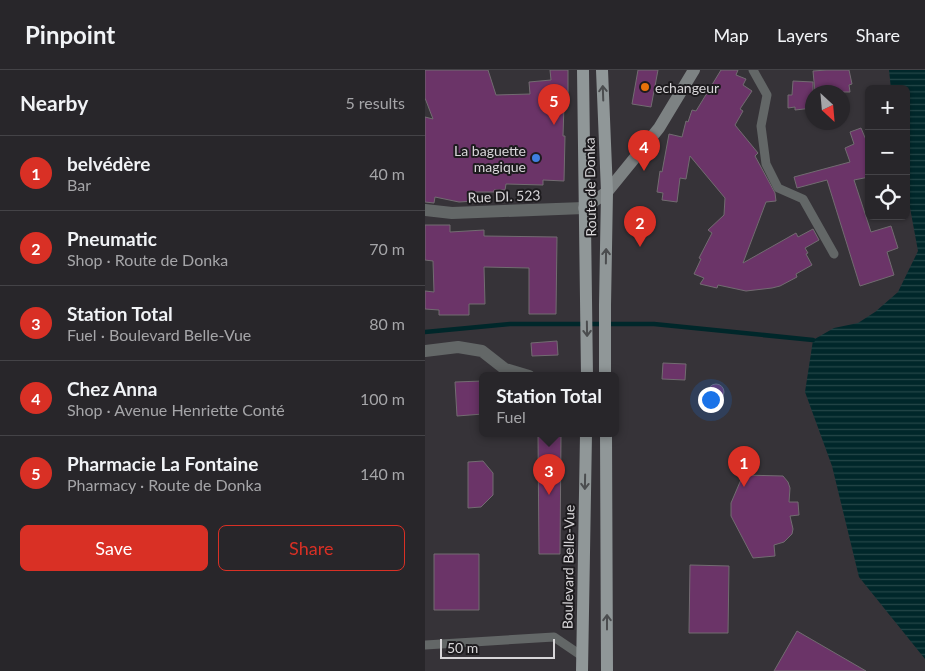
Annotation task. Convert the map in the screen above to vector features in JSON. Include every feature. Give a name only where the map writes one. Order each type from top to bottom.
[{"type":"main road","name":"Route de Donka","points":[[583,70],[587,372]]},
{"type":"main road","name":"Route de Donka","points":[[602,70],[607,192],[605,372]]},
{"type":"main road","points":[[585,208],[607,192],[659,128],[693,70]]},
{"type":"main road","name":"Boulevard Belle-Vue","points":[[581,671],[586,437]]},
{"type":"main road","points":[[606,437],[607,671]]},
{"type":"street","name":"Rue DI. 523","points":[[425,210],[452,213],[585,208]]},
{"type":"street","points":[[425,351],[458,347],[482,351],[505,369],[515,372]]},
{"type":"lane","points":[[753,70],[767,95],[761,126],[766,164],[778,188],[803,199],[834,254]]},
{"type":"lane","points":[[425,645],[554,637],[582,656]]},
{"type":"water","points":[[889,70],[925,70],[925,659],[859,577],[832,466],[805,392],[813,340],[834,328],[858,323],[875,312],[898,292],[918,251],[910,208],[910,85],[891,85]]},
{"type":"building","points":[[425,70],[488,70],[496,95],[530,94],[529,82],[551,80],[550,70],[568,70],[568,103],[564,104],[564,181],[543,180],[543,185],[506,184],[505,190],[474,192],[475,201],[459,202],[435,197],[434,203],[425,202],[425,117],[433,119],[425,98]]},
{"type":"building","name":"echangeur","points":[[638,70],[658,70],[651,107],[632,104]]},
{"type":"building","points":[[721,70],[738,70],[736,75],[746,79],[743,85],[752,91],[740,109],[743,111],[735,125],[758,153],[755,156],[775,193],[776,201],[766,202],[743,263],[796,233],[798,237],[813,229],[819,240],[805,248],[812,265],[796,274],[797,277],[780,286],[746,291],[718,285],[717,288],[700,284],[704,278],[694,274],[701,259],[699,258],[712,233],[708,230],[724,215],[725,198],[690,156],[686,179],[680,178],[677,202],[662,200],[663,193],[657,192],[669,134],[682,137],[686,121],[688,122],[692,110],[696,111]]},
{"type":"building","points":[[849,70],[852,84],[814,85],[813,71]]},
{"type":"building","points":[[793,81],[813,82],[813,85],[805,85],[805,109],[795,110],[795,107],[788,108],[788,95],[792,95]]},
{"type":"building","points":[[861,128],[865,138],[865,178],[854,180],[865,214],[865,220],[867,220],[871,232],[891,226],[898,248],[887,252],[894,275],[860,286],[827,180],[797,188],[794,177],[850,162],[845,148],[854,144],[850,132]]},
{"type":"building","points":[[425,225],[450,225],[450,232],[484,230],[484,236],[557,237],[556,314],[529,314],[529,268],[484,267],[485,304],[469,304],[469,315],[439,315],[439,310],[425,309],[425,291],[434,292],[433,261],[425,260]]},
{"type":"building","points":[[557,341],[558,355],[532,356],[531,343]]},
{"type":"building","points":[[663,363],[686,364],[685,380],[662,379]]},
{"type":"building","points":[[479,381],[479,414],[457,416],[455,382]]},
{"type":"building","points":[[716,384],[722,386],[724,392],[722,398],[716,400],[710,398],[708,392],[710,386]]},
{"type":"building","points":[[538,437],[561,437],[560,554],[539,554]]},
{"type":"building","points":[[483,461],[493,473],[493,495],[481,507],[468,508],[468,462]]},
{"type":"building","points":[[743,475],[783,476],[790,488],[789,502],[798,502],[799,515],[790,516],[793,529],[792,534],[784,542],[774,545],[775,556],[753,558],[731,516],[731,503]]},
{"type":"building","points":[[434,554],[479,554],[479,610],[434,610]]},
{"type":"building","points":[[690,565],[729,566],[728,633],[689,633]]},
{"type":"building","points":[[797,631],[866,671],[774,671]]},
{"type":"waterway","points":[[425,332],[510,324],[654,324],[813,340]]},
{"type":"place","name":"echangeur","points":[[645,87]]},
{"type":"place","name":"Pharmacie La Fontaine","points":[[554,125]]},
{"type":"place","name":"La baguette magique","points":[[536,158]]},
{"type":"place","name":"Chez Anna","points":[[644,171]]},
{"type":"place","name":"Pneumatic","points":[[640,247]]},
{"type":"place","name":"belvédère","points":[[744,487]]},
{"type":"place","name":"Station Total","points":[[549,495]]}]
